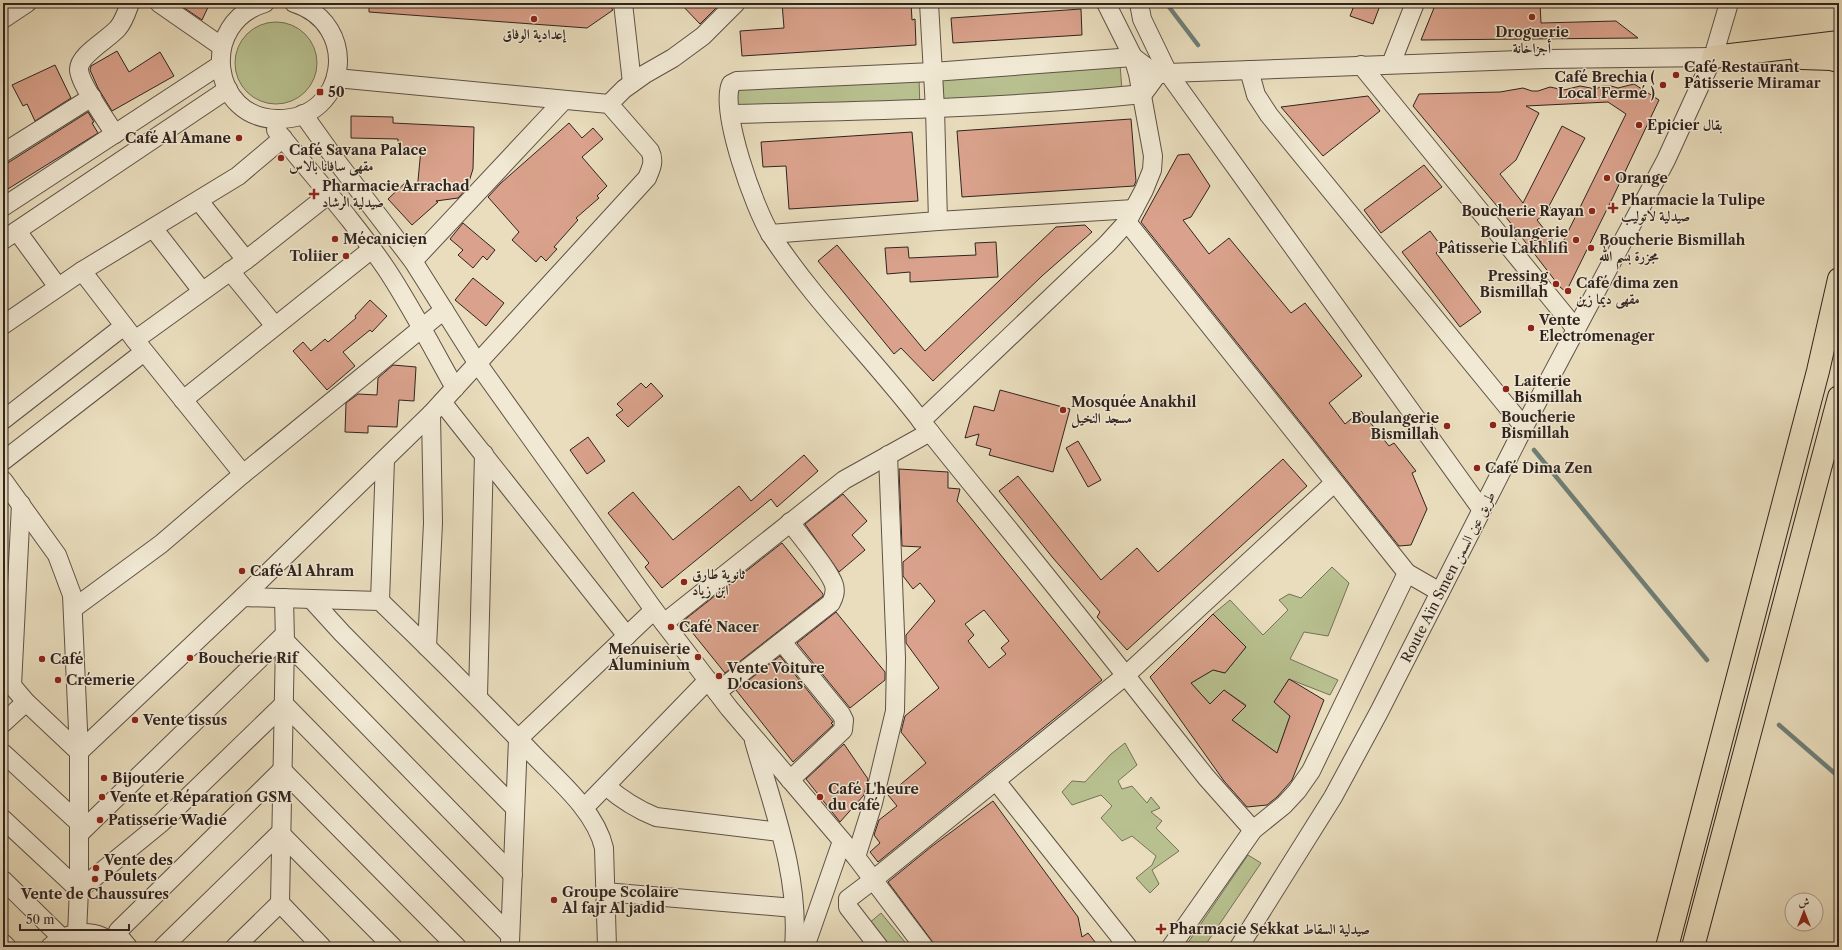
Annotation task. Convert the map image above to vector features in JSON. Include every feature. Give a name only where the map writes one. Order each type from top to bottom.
[{"type":"highway","points":[[1713,57],[1839,42]]},
{"type":"highway","points":[[1713,57],[1830,59],[1839,61]]},
{"type":"highway","points":[[1668,947],[1818,371],[1839,279]]},
{"type":"highway","points":[[1693,947],[1839,396]]},
{"type":"street","points":[[3,19],[26,3]]},
{"type":"street","points":[[115,134],[80,75],[80,63],[118,28],[130,3]]},
{"type":"street","points":[[260,4],[241,15],[229,29],[222,46],[220,65],[228,89],[242,106],[249,111],[267,118],[285,119],[303,114],[323,100],[336,78],[339,60],[337,45],[332,32],[320,17],[312,11],[294,3]]},
{"type":"street","points":[[623,3],[632,83]]},
{"type":"street","points":[[609,104],[624,88],[673,58],[703,36],[736,3]]},
{"type":"street","points":[[929,3],[935,109],[938,221]]},
{"type":"street","points":[[510,941],[514,807],[518,739],[627,636],[659,616],[790,522],[844,480],[888,454],[926,426],[1107,244],[1131,216],[1152,170],[1153,156],[1143,94],[1133,57],[1106,3]]},
{"type":"street","points":[[1139,3],[1142,19],[1162,74],[1482,510]]},
{"type":"street","points":[[1391,64],[1415,3]]},
{"type":"street","name":"Route Aïn Smen طريق عين السمن","points":[[1239,947],[1333,797],[1379,712],[1524,427],[1666,160],[1713,57],[1730,3]]},
{"type":"street","points":[[165,5],[222,46]]},
{"type":"street","points":[[1253,830],[1206,777],[926,426],[838,324],[770,234],[756,205],[741,161],[730,114],[731,84],[737,81],[933,72],[1133,57],[1162,74],[1391,64],[1676,56],[1713,57]]},
{"type":"street","points":[[3,208],[220,65]]},
{"type":"street","points":[[1361,65],[1576,330]]},
{"type":"street","points":[[1249,70],[1256,95],[1269,115],[1524,427]]},
{"type":"street","points":[[730,114],[935,109],[1080,100],[1143,94],[1162,74]]},
{"type":"street","points":[[79,752],[243,597],[437,408],[647,178],[652,168],[652,156],[609,104],[336,78]]},
{"type":"street","points":[[58,287],[10,236],[228,89]]},
{"type":"street","points":[[3,153],[92,97]]},
{"type":"street","points":[[413,262],[564,100]]},
{"type":"street","points":[[303,114],[413,262],[478,364],[659,616],[753,735],[856,856],[924,947]]},
{"type":"street","points":[[267,118],[372,249],[387,270],[422,328],[455,388]]},
{"type":"street","points":[[3,324],[82,271],[238,176],[283,138]]},
{"type":"street","points":[[3,461],[140,346],[202,291],[246,260],[328,195]]},
{"type":"street","points":[[198,201],[246,260]]},
{"type":"street","points":[[770,234],[938,221],[1131,216]]},
{"type":"street","points":[[1131,216],[1334,483],[1407,573],[1440,592]]},
{"type":"street","points":[[153,228],[202,291]]},
{"type":"street","points":[[183,400],[372,249]]},
{"type":"street","points":[[82,271],[124,326],[243,474]]},
{"type":"street","points":[[230,271],[275,326]]},
{"type":"street","points":[[74,608],[161,544],[243,474],[444,310]]},
{"type":"street","points":[[3,420],[124,326]]},
{"type":"street","points":[[437,408],[484,454],[627,636]]},
{"type":"street","points":[[427,647],[437,408]]},
{"type":"street","points":[[478,696],[484,454]]},
{"type":"street","points":[[856,856],[892,732],[896,711],[896,658],[888,454]]},
{"type":"street","points":[[380,601],[385,460]]},
{"type":"street","points":[[3,480],[57,555],[68,582],[74,608],[79,752],[80,890],[63,940]]},
{"type":"street","points":[[879,947],[848,907],[848,899],[1125,676],[1334,483]]},
{"type":"street","points":[[21,504],[8,681],[26,702],[79,752]]},
{"type":"street","points":[[584,808],[713,686],[782,642],[831,603],[835,591],[832,580],[790,522]]},
{"type":"street","points":[[1170,947],[1253,830],[1297,791],[1311,771],[1407,573]]},
{"type":"street","points":[[243,597],[380,601],[478,696],[584,808],[597,828],[603,842],[606,947]]},
{"type":"street","points":[[284,598],[284,704],[280,833],[280,903],[322,947]]},
{"type":"street","points":[[311,599],[450,744],[514,807]]},
{"type":"street","points":[[79,829],[284,638]]},
{"type":"street","points":[[284,638],[513,875]]},
{"type":"street","points":[[782,642],[842,714],[844,720],[843,730],[790,780]]},
{"type":"street","points":[[3,723],[26,702]]},
{"type":"street","points":[[80,890],[161,823],[284,704]]},
{"type":"street","points":[[284,704],[510,941]]},
{"type":"street","points":[[753,735],[790,868],[794,908],[794,947]]},
{"type":"street","points":[[3,753],[79,829]]},
{"type":"street","points":[[128,947],[118,935],[118,931],[282,770]]},
{"type":"street","points":[[282,770],[457,947]]},
{"type":"street","points":[[996,781],[1128,947]]},
{"type":"street","points":[[606,786],[622,801],[638,810],[656,817],[780,832]]},
{"type":"street","points":[[3,818],[80,890]]},
{"type":"street","points":[[163,947],[280,833]]},
{"type":"street","points":[[280,833],[393,947]]},
{"type":"street","points":[[804,947],[842,841]]},
{"type":"street","points":[[3,880],[63,940]]},
{"type":"street","points":[[605,892],[794,908]]},
{"type":"street","points":[[235,947],[280,903]]},
{"type":"street","points":[[63,940],[97,935],[117,947]]},
{"type":"street","points":[[3,943],[7,947]]},
{"type":"green space","points":[[276,22],[292,26],[305,34],[313,47],[317,63],[313,79],[305,92],[292,100],[276,104],[260,100],[247,92],[239,79],[235,63],[239,47],[247,34],[260,26]]},
{"type":"green space","points":[[1120,64],[1122,91],[942,109],[940,74]]},
{"type":"green space","points":[[919,77],[920,111],[734,111],[733,86]]},
{"type":"green space","points":[[1332,567],[1349,583],[1328,636],[1304,632],[1290,659],[1338,680],[1330,695],[1289,679],[1274,702],[1290,716],[1277,753],[1232,720],[1246,705],[1224,690],[1210,704],[1191,683],[1213,670],[1225,673],[1246,647],[1213,614],[1230,600],[1263,635],[1288,610],[1279,600],[1289,594],[1301,598]]},
{"type":"green space","points":[[1125,743],[1137,765],[1118,781],[1122,789],[1132,786],[1147,803],[1151,797],[1160,808],[1151,812],[1162,821],[1156,828],[1179,851],[1152,870],[1159,884],[1150,893],[1136,878],[1152,865],[1156,856],[1132,836],[1122,841],[1101,818],[1112,806],[1101,795],[1072,805],[1062,792],[1072,781],[1085,782],[1111,754]]},
{"type":"green space","points":[[1248,855],[1261,863],[1204,947],[1185,947]]},
{"type":"green space","points":[[881,913],[909,947],[886,947],[868,924]]},
{"type":"building","points":[[177,3],[210,3],[202,20]]},
{"type":"building","name":"إعدادية الوفاق","points":[[369,3],[608,3],[613,10],[587,28],[369,12]]},
{"type":"building","points":[[680,3],[712,3],[716,8],[700,24]]},
{"type":"building","points":[[782,3],[911,3],[912,20],[915,19],[916,45],[742,56],[740,31],[784,28]]},
{"type":"building","points":[[1355,3],[1381,3],[1373,24],[1350,16]]},
{"type":"building","points":[[1436,3],[1540,3],[1541,23],[1616,21],[1638,38],[1421,40]]},
{"type":"building","points":[[1081,9],[1082,35],[953,43],[951,18]]},
{"type":"building","points":[[117,51],[129,72],[160,52],[174,76],[112,111],[98,88],[90,70],[91,66]]},
{"type":"building","points":[[55,65],[71,98],[35,121],[27,104],[23,106],[12,85]]},
{"type":"building","points":[[1634,84],[1659,100],[1566,292],[1560,287],[1502,212],[1413,106],[1419,94],[1500,92],[1523,88],[1538,91],[1550,87],[1564,90],[1580,86],[1596,89],[1602,86],[1618,88]],"holes":[[[1608,102],[1626,114],[1557,254],[1552,239],[1537,220],[1551,209],[1549,206],[1585,138],[1562,126],[1523,203],[1500,174],[1516,160],[1539,113],[1526,106]]]},
{"type":"building","points":[[1368,96],[1380,111],[1323,156],[1281,107]]},
{"type":"building","points":[[88,112],[98,133],[3,192],[3,166]]},
{"type":"building","points":[[351,116],[393,117],[393,123],[474,127],[473,169],[467,188],[458,198],[436,201],[438,202],[412,225],[388,199],[407,181],[417,191],[421,149],[398,148],[398,139],[351,138]]},
{"type":"building","points":[[1131,119],[1136,181],[1134,186],[962,197],[957,131]]},
{"type":"building","points":[[569,123],[582,138],[593,128],[603,139],[582,157],[607,186],[597,196],[599,198],[576,218],[578,220],[554,247],[557,249],[546,261],[541,256],[536,262],[512,240],[519,232],[488,197],[501,183]]},
{"type":"building","points":[[912,132],[918,201],[789,209],[786,166],[763,167],[761,142]]},
{"type":"building","points":[[1189,154],[1210,186],[1191,217],[1183,220],[1209,254],[1229,238],[1291,313],[1305,303],[1362,376],[1329,403],[1345,424],[1361,411],[1389,446],[1394,443],[1416,471],[1412,473],[1427,509],[1411,545],[1399,546],[1141,222],[1178,155]]},
{"type":"building","points":[[1424,165],[1442,187],[1381,233],[1364,210]]},
{"type":"building","points":[[463,223],[495,250],[487,260],[483,256],[473,268],[458,255],[463,250],[450,239]]},
{"type":"building","points":[[1085,225],[1092,232],[1042,276],[933,381],[901,348],[894,354],[818,261],[837,245],[925,351],[1056,227]]},
{"type":"building","points":[[1430,231],[1442,247],[1436,253],[1481,312],[1460,327],[1402,252]]},
{"type":"building","points":[[996,242],[998,277],[910,282],[910,272],[887,274],[885,248],[908,247],[909,258],[976,255],[975,243]]},
{"type":"building","points":[[473,278],[504,303],[486,326],[455,300]]},
{"type":"building","points":[[370,300],[387,316],[372,332],[370,330],[343,352],[355,366],[327,390],[293,351],[303,342],[311,351],[325,339],[328,342],[356,318],[355,316]]},
{"type":"building","points":[[393,365],[416,367],[414,401],[399,400],[397,427],[368,426],[368,433],[345,432],[346,403],[358,394],[377,395],[378,378]]},
{"type":"building","points":[[641,383],[646,388],[651,383],[663,396],[628,427],[616,415],[623,410],[617,404]]},
{"type":"building","points":[[1000,390],[1070,409],[1053,472],[989,455],[991,449],[976,445],[979,434],[965,438],[974,406],[994,411]]},
{"type":"building","points":[[588,437],[605,461],[587,474],[570,450]]},
{"type":"building","points":[[1078,441],[1101,480],[1088,487],[1066,448]]},
{"type":"building","points":[[804,455],[818,471],[777,507],[771,499],[662,588],[645,567],[649,563],[608,513],[633,492],[673,540],[739,486],[751,501]]},
{"type":"building","points":[[1283,459],[1307,486],[1127,650],[1097,617],[1100,612],[1053,558],[999,491],[1018,476],[1101,580],[1137,548],[1158,572]]},
{"type":"building","points":[[899,469],[948,472],[948,488],[960,489],[957,501],[1102,680],[878,862],[870,852],[880,843],[874,835],[879,820],[897,806],[888,795],[926,763],[901,732],[905,716],[939,688],[906,643],[906,635],[935,601],[920,583],[913,589],[903,576],[903,562],[921,547],[902,546]],"holes":[[[984,610],[1009,641],[1001,648],[1006,654],[989,668],[968,641],[974,635],[965,624]]]},
{"type":"building","points":[[843,494],[867,521],[852,535],[865,550],[839,572],[805,524]]},
{"type":"building","points":[[782,543],[823,594],[823,596],[725,673],[683,621]]},
{"type":"building","points":[[836,612],[885,672],[885,680],[850,708],[797,643]]},
{"type":"building","points":[[1213,614],[1246,647],[1225,673],[1213,670],[1191,683],[1210,704],[1224,690],[1246,706],[1232,720],[1277,753],[1290,716],[1274,702],[1289,679],[1324,700],[1292,780],[1277,797],[1267,805],[1247,807],[1224,781],[1150,677]]},
{"type":"building","points":[[780,656],[833,722],[831,723],[833,725],[793,762],[736,690]]},
{"type":"building","points":[[844,744],[868,779],[864,795],[840,822],[806,779]]},
{"type":"building","points":[[993,801],[1078,917],[1082,937],[1088,933],[1099,947],[934,947],[932,941],[888,882],[931,847]]},
{"type":"waterway","points":[[1166,3],[1198,45]]},
{"type":"waterway","points":[[1534,450],[1707,660]]},
{"type":"waterway","points":[[1779,725],[1839,777]]},
{"type":"place","name":"Droguerie أجزاخانة","points":[[1532,17]]},
{"type":"place","name":"إعدادية الوفاق","points":[[534,19]]},
{"type":"place","name":"Café Restaurant Pâtisserie Miramar","points":[[1676,75]]},
{"type":"place","name":"Café Brechia ( Local Fermé )","points":[[1663,85]]},
{"type":"place","name":"50","points":[[320,92]]},
{"type":"place","name":"Epicier بقال","points":[[1639,125]]},
{"type":"place","name":"Café Al Amane","points":[[239,138]]},
{"type":"place","name":"Café Savana Palace مقهى سافانا بالاس","points":[[281,158]]},
{"type":"place","name":"Orange","points":[[1607,178]]},
{"type":"place","name":"Pharmacie Arrachad صيدلية الرشاد","points":[[314,194]]},
{"type":"place","name":"Pharmacie la Tulipe صيدلية لاتوليب","points":[[1613,208]]},
{"type":"place","name":"Boucherie Rayan","points":[[1592,211]]},
{"type":"place","name":"Mécanicien","points":[[335,239]]},
{"type":"place","name":"Boulangerie Pâtisserie Lakhlifi","points":[[1576,240]]},
{"type":"place","name":"Boucherie Bismillah مجزرة بسم الله","points":[[1591,248]]},
{"type":"place","name":"Toliier","points":[[346,256]]},
{"type":"place","name":"Pressing Bismillah","points":[[1556,284]]},
{"type":"place","name":"Café dima zen مقهى ديما زين","points":[[1568,291]]},
{"type":"place","name":"Vente Electromenager","points":[[1531,328]]},
{"type":"place","name":"Laiterie Bismillah","points":[[1506,389]]},
{"type":"place","name":"Mosquée Anakhil مسجد النخيل","points":[[1063,410]]},
{"type":"place","name":"Boucherie Bismillah","points":[[1493,425]]},
{"type":"place","name":"Boulangerie Bismillah","points":[[1447,426]]},
{"type":"place","name":"Café Dima Zen","points":[[1477,468]]},
{"type":"place","name":"Café Al Ahram","points":[[242,571]]},
{"type":"place","name":"ثانوية طارق ابن زياد","points":[[684,582]]},
{"type":"place","name":"Café Nacer","points":[[671,627]]},
{"type":"place","name":"Menuiserie Aluminium","points":[[698,657]]},
{"type":"place","name":"Boucherie Rif","points":[[190,658]]},
{"type":"place","name":"Café","points":[[42,659]]},
{"type":"place","name":"Vente Voiture D'ocasions","points":[[719,676]]},
{"type":"place","name":"Crémerie","points":[[58,680]]},
{"type":"place","name":"Vente tissus","points":[[135,720]]},
{"type":"place","name":"Bijouterie","points":[[104,778]]},
{"type":"place","name":"Vente et Réparation GSM","points":[[102,797]]},
{"type":"place","name":"Café L'heure du café","points":[[820,797]]},
{"type":"place","name":"Patisserie Wadie","points":[[100,820]]},
{"type":"place","name":"Vente des Poulets","points":[[96,868]]},
{"type":"place","name":"Vente de Chaussures","points":[[95,879]]},
{"type":"place","name":"Groupe Scolaire Al fajr Al jadid","points":[[554,900]]},
{"type":"place","name":"Pharmacie Sekkat صيدلية السقاط","points":[[1161,929]]}]
